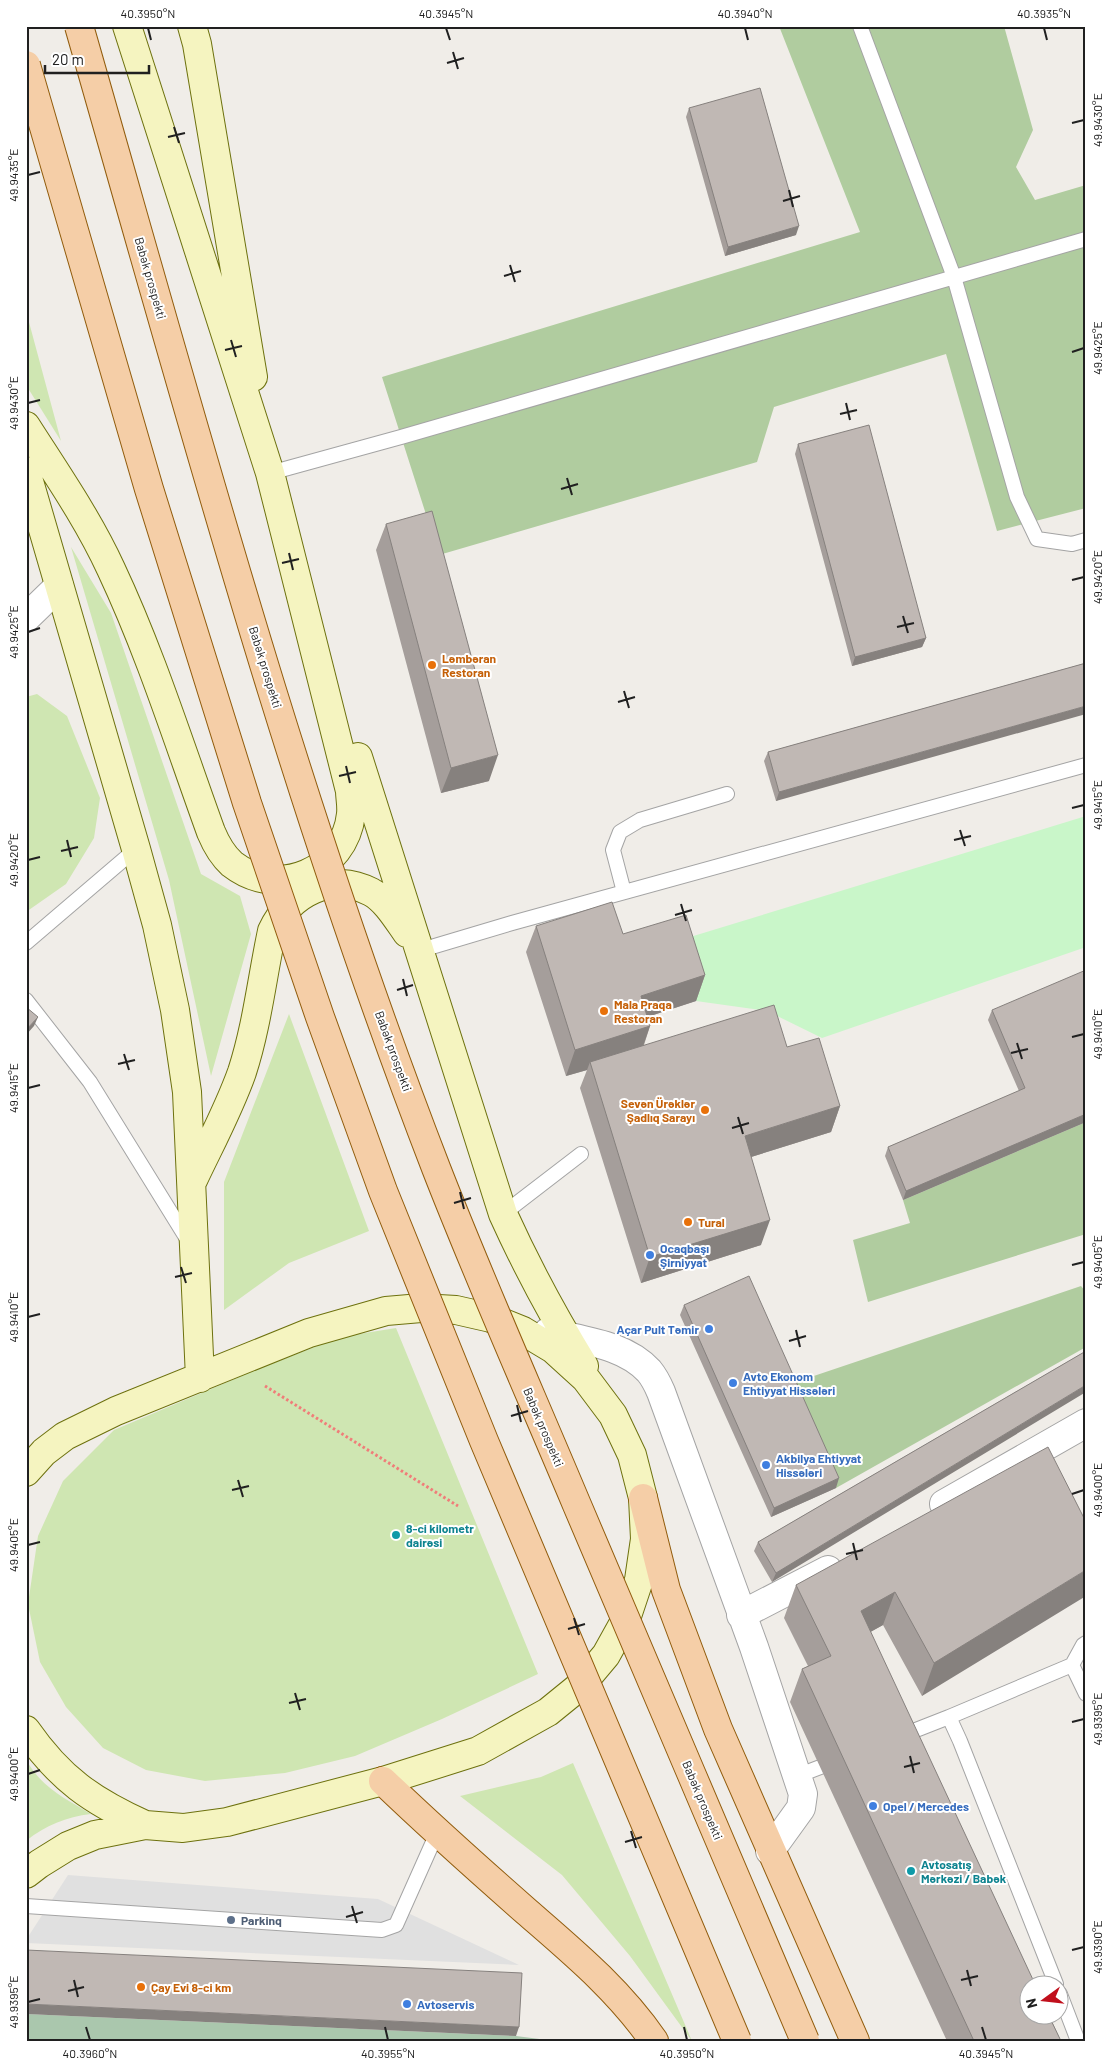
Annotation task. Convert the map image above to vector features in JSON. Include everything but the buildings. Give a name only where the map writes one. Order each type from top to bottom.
[{"type":"main road","name":"Babək prospekti","points":[[79,26],[206,468],[301,782],[384,1024],[444,1187],[805,2041]]},
{"type":"main road","points":[[127,26],[270,473],[418,951],[503,1214],[527,1266],[613,1415],[632,1455],[666,1590],[718,1729],[855,2041]]},
{"type":"main road","points":[[26,426],[81,512],[111,569],[146,650],[219,850],[233,864],[255,876],[279,880],[301,877],[324,864],[339,849],[348,831],[352,812],[350,791],[270,473],[192,26]]},
{"type":"main road","points":[[26,65],[149,489],[248,803],[320,1017],[382,1191],[484,1441],[737,2041]]},
{"type":"main road","points":[[26,471],[136,849],[156,925],[175,1010],[187,1092],[200,1378]]},
{"type":"main road","points":[[192,1181],[223,1118],[242,1073],[253,1033],[272,931],[279,917],[290,904],[304,893],[334,884],[352,886],[372,892],[397,918],[418,951]]},
{"type":"main road","points":[[26,1472],[44,1452],[64,1436],[116,1410],[309,1333],[386,1311],[421,1308],[456,1310],[491,1318],[523,1331],[553,1350],[586,1379],[613,1415]]},
{"type":"main road","points":[[26,1874],[68,1846],[95,1835],[146,1825],[183,1828],[227,1822],[384,1781],[478,1751],[548,1712],[580,1686],[606,1655],[629,1611],[639,1580],[645,1539],[643,1498]]},
{"type":"main road","points":[[26,1730],[45,1757],[75,1785],[112,1810],[146,1825]]},
{"type":"main road","points":[[384,1781],[437,1833],[602,1977],[627,2004],[654,2041]]},
{"type":"street","points":[[26,618],[59,586]]},
{"type":"street","points":[[491,1318],[610,1347],[628,1354],[650,1372],[662,1392],[803,1794],[801,1808],[770,1851]]},
{"type":"street","points":[[925,1515],[1086,1423]]},
{"type":"street","points":[[741,1615],[848,1558]]},
{"type":"lane","points":[[860,26],[954,276],[1017,497],[1038,539],[1072,544],[1086,540]]},
{"type":"lane","points":[[270,473],[402,437],[1086,239]]},
{"type":"lane","points":[[418,951],[624,892],[1086,765]]},
{"type":"lane","points":[[624,892],[613,850],[620,832],[640,820],[727,794]]},
{"type":"lane","points":[[26,944],[136,849]]},
{"type":"lane","points":[[26,1000],[90,1082],[194,1252]]},
{"type":"lane","points":[[503,1214],[581,1154]]},
{"type":"lane","points":[[886,1741],[949,1717],[1072,1665],[1086,1643]]},
{"type":"lane","points":[[1072,1665],[1086,1694]]},
{"type":"lane","points":[[949,1717],[1052,1974]]},
{"type":"lane","points":[[797,1776],[851,1755]]},
{"type":"lane","points":[[26,1906],[382,1930],[396,1925],[437,1833]]},
{"type":"lane","points":[[1070,2020],[1078,2041]]},
{"type":"path","points":[[264,1385],[458,1506]]},
{"type":"green space","points":[[779,26],[1004,26],[1033,130],[1016,167],[1035,200],[1086,185],[1086,508],[997,531],[946,354],[774,407],[757,462],[439,555],[382,377],[860,232]]},
{"type":"green space","points":[[26,311],[61,441],[26,385]]},
{"type":"green space","points":[[71,547],[111,613],[201,874],[240,896],[251,934],[211,1076],[169,880]]},
{"type":"green space","points":[[37,694],[67,716],[100,798],[94,838],[66,884],[26,912],[26,697]]},
{"type":"green space","points":[[1086,816],[1086,947],[822,1038],[767,1011],[696,1001],[677,941]]},
{"type":"green space","points":[[289,1014],[369,1231],[289,1263],[224,1310],[224,1182]]},
{"type":"green space","points":[[1086,1122],[1086,1234],[868,1302],[853,1240],[910,1223],[903,1200]]},
{"type":"green space","points":[[1081,1286],[1086,1292],[1086,1347],[836,1488],[790,1384]]},
{"type":"green space","points":[[396,1328],[538,1674],[442,1719],[355,1756],[285,1773],[205,1781],[146,1770],[103,1748],[66,1707],[40,1662],[28,1604],[38,1536],[63,1481],[114,1430],[251,1372],[340,1337]]},
{"type":"green space","points":[[26,1759],[46,1785],[91,1814],[73,1817],[57,1823],[41,1830],[26,1841]]},
{"type":"green space","points":[[573,1763],[692,2041],[630,1956],[562,1875],[460,1796],[541,1777]]},
{"type":"green space","points":[[26,2014],[516,2036],[555,2041],[26,2041]]},
{"type":"shaded area","name":"Parkinq","points":[[68,1875],[378,1899],[519,1965],[26,1943],[26,1940]]},
{"type":"place","name":"Ləmbəran Restoran","points":[[432,665]]},
{"type":"place","name":"Mala Praqa Restoran","points":[[604,1011]]},
{"type":"place","name":"Sevən Ürəklər Şadlıq Sarayı","points":[[705,1110]]},
{"type":"place","name":"Tural","points":[[688,1222]]},
{"type":"place","name":"Ocaqbaşı Şirniyyat","points":[[650,1255]]},
{"type":"place","name":"Açar Pult Təmir","points":[[709,1329]]},
{"type":"place","name":"Avto Ekonom Ehtiyyat Hissələri","points":[[733,1383]]},
{"type":"place","name":"Akbilya Ehtiyyat Hissələri","points":[[766,1465]]},
{"type":"place","name":"8-ci kilometr dairəsi","points":[[396,1535]]},
{"type":"place","name":"Opel / Mercedes","points":[[873,1806]]},
{"type":"place","name":"Avtosatış Mərkəzi / Babək","points":[[911,1871]]},
{"type":"place","name":"Parkinq","points":[[231,1920]]},
{"type":"place","name":"Çay Evi 8-ci km","points":[[141,1987]]},
{"type":"place","name":"Avtoservis","points":[[407,2004]]}]
